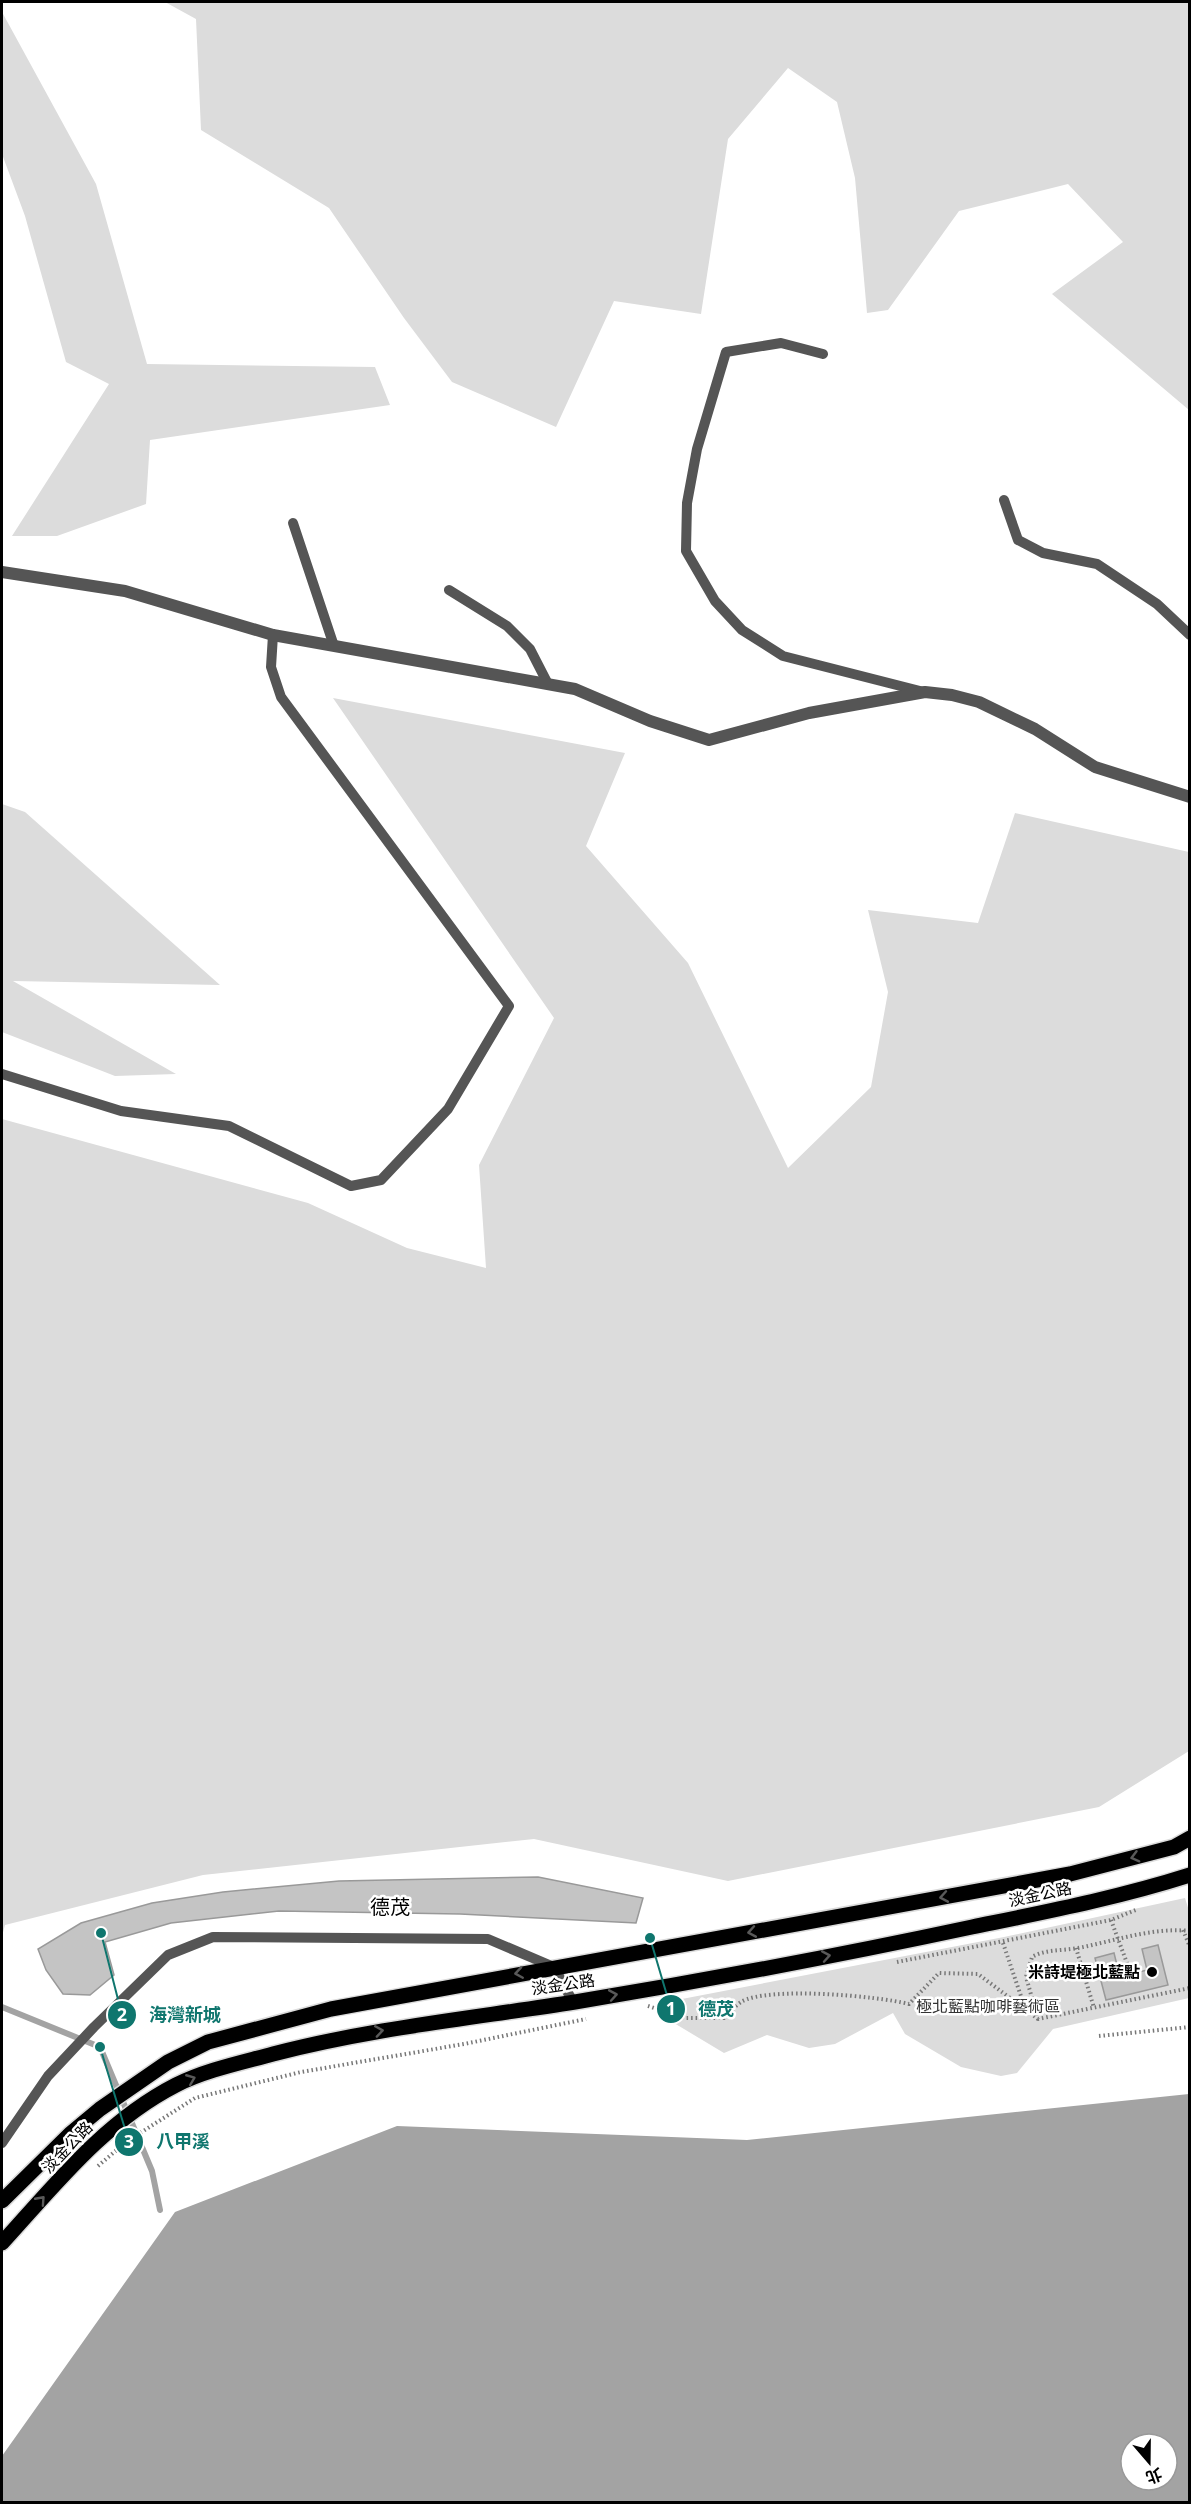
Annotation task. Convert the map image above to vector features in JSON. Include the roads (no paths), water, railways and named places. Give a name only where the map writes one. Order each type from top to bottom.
[{"type":"main road","name":"淡金公路","points":[[2,2201],[70,2134],[100,2109],[168,2062],[219,2039],[330,2008],[1070,1874],[1174,1847],[1190,1838]]},
{"type":"main road","name":"淡金公路","points":[[2,2243],[89,2147],[115,2125],[139,2106],[178,2084],[214,2070],[341,2037],[573,2002],[891,1945],[1134,1893],[1190,1875]]},
{"type":"street","points":[[2,572],[125,591],[273,635],[575,689],[651,721],[708,740],[809,713],[925,692],[979,702],[1035,729],[1095,767],[1190,797]]},
{"type":"lane","points":[[824,354],[781,343],[726,352],[697,449],[687,502],[687,551],[715,601],[741,630],[783,656],[925,692]]},
{"type":"lane","points":[[1004,500],[1018,540],[1043,553],[1097,564],[1157,604],[1190,635]]},
{"type":"lane","points":[[293,523],[334,646]]},
{"type":"lane","points":[[448,590],[507,626],[530,649],[548,684]]},
{"type":"lane","points":[[2,1074],[121,1111],[229,1126],[351,1186],[381,1180],[448,1109],[508,1006],[281,697],[270,667],[273,635]]},
{"type":"lane","points":[[2,2143],[48,2076],[94,2027],[168,1955],[213,1937],[488,1940],[554,1967],[573,2002]]},
{"type":"waterway","points":[[2,2007],[100,2047],[152,2171],[160,2210]]},
{"type":"place","name":"海灣新城","points":[[101,1933]]},
{"type":"place","name":"德茂","points":[[650,1938]]},
{"type":"place","name":"米詩堤極北藍點","points":[[1152,1972]]},
{"type":"place","name":"八甲溪","points":[[100,2047]]},
{"type":"district","name":"德茂","points":[[390,1906]]},
{"type":"park label","name":"極北藍點咖啡藝術區","points":[[988,2006]]}]
